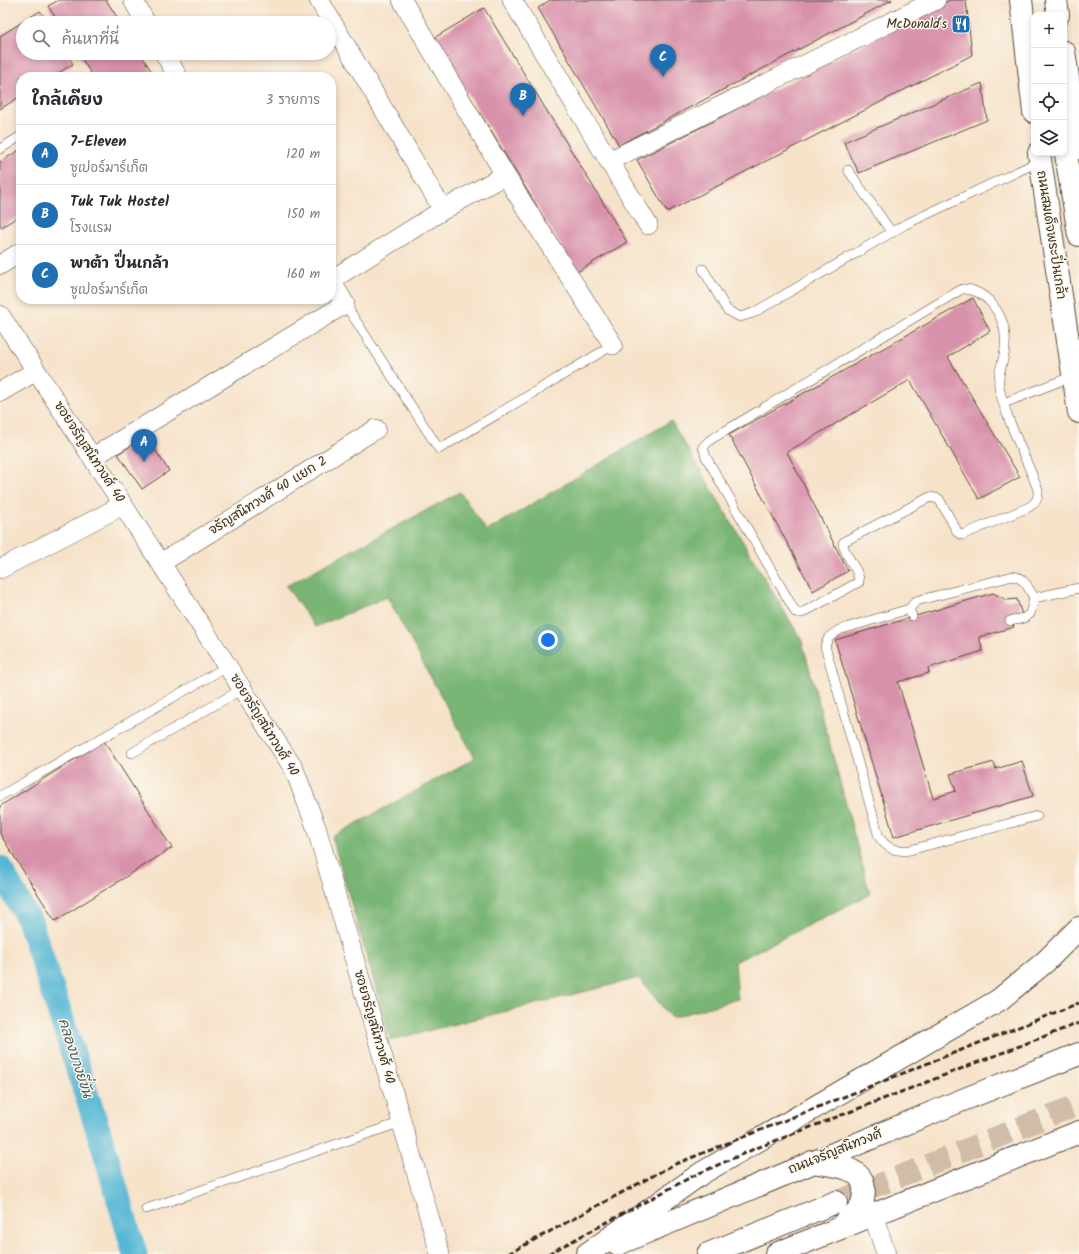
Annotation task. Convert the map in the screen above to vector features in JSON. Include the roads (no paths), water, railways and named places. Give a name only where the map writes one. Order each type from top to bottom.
[{"type":"main road","points":[[1020,0],[1031,88]]},
{"type":"main road","points":[[1034,0],[1037,12]]},
{"type":"main road","points":[[1056,0],[1058,12]]},
{"type":"main road","points":[[1067,71],[1079,148]]},
{"type":"main road","points":[[1066,156],[1079,235]]},
{"type":"main road","name":"ถนนสมเด็จพระปิ่นเกล้า","points":[[1039,157],[1079,412]]},
{"type":"main road","points":[[587,1254],[702,1173],[999,1000],[1045,962],[1079,928]]},
{"type":"main road","name":"ถนนจรัญสนิทวงศ์","points":[[593,1254],[811,1162],[1079,1054]]},
{"type":"main road","points":[[776,1254],[1079,1132]]},
{"type":"main road","points":[[811,1162],[844,1167],[857,1174],[864,1183],[864,1196],[861,1207],[838,1229]]},
{"type":"main road","points":[[708,1254],[836,1202]]},
{"type":"street","points":[[133,0],[142,16]]},
{"type":"street","points":[[319,0],[328,16]]},
{"type":"street","points":[[402,0],[505,175],[614,345]]},
{"type":"street","points":[[512,0],[648,225]]},
{"type":"street","points":[[609,161],[936,0]]},
{"type":"street","points":[[336,29],[443,210]]},
{"type":"street","points":[[168,60],[175,72]]},
{"type":"street","points":[[336,277],[443,210],[505,175]]},
{"type":"street","points":[[0,265],[16,255]]},
{"type":"street","points":[[92,457],[345,304],[336,289]]},
{"type":"street","name":"ซอยจรัญสนิทวงศ์ 40","points":[[0,315],[294,768],[316,827],[440,1254]]},
{"type":"street","points":[[0,392],[36,371]]},
{"type":"street","name":"จรัญสนิทวงศ์ 40 แยก 2","points":[[161,563],[376,429]]},
{"type":"street","points":[[0,569],[124,505]]},
{"type":"street","points":[[873,1214],[886,1254]]},
{"type":"lane","points":[[0,149],[16,139]]},
{"type":"lane","points":[[702,269],[727,310],[740,317],[753,313],[906,224],[1039,157]]},
{"type":"lane","points":[[848,170],[892,233]]},
{"type":"lane","points":[[962,289],[975,292],[988,299],[1000,316],[1004,325],[1005,348],[998,378],[1004,403],[1038,490],[1038,498],[1034,504],[969,534],[962,535],[955,528],[939,498],[930,497],[845,541],[844,549],[859,576],[859,582],[797,614],[792,610],[702,449],[710,440],[962,289]]},
{"type":"lane","points":[[345,304],[439,449],[614,345]]},
{"type":"lane","points":[[1004,403],[1073,376]]},
{"type":"lane","points":[[1010,621],[1024,618],[1030,614],[1034,598],[1023,580],[1010,576],[916,601],[910,612],[839,630],[829,637],[825,646],[880,837],[885,846],[910,850],[1038,816]]},
{"type":"lane","points":[[1034,598],[1079,588]]},
{"type":"lane","points":[[0,796],[228,666]]},
{"type":"lane","points":[[132,753],[242,688]]},
{"type":"lane","points":[[146,1209],[402,1122]]},
{"type":"waterway","name":"คลองบางยี่ขัน","points":[[0,868],[30,922],[102,1142],[135,1254]]},
{"type":"tunnel","points":[[836,1202],[1079,1104]]},
{"type":"railway","points":[[508,1254],[673,1165],[1079,1003]]},
{"type":"railway","points":[[548,1254],[693,1176],[754,1149],[1079,1023]]},
{"type":"place","name":"McDonald's","points":[[961,24]]},
{"type":"place","name":"พาต้า ปื่นเกล้า","points":[[663,77]]},
{"type":"place","name":"Tuk Tuk Hostel","points":[[523,116]]},
{"type":"place","name":"7-Eleven","points":[[144,462]]}]
